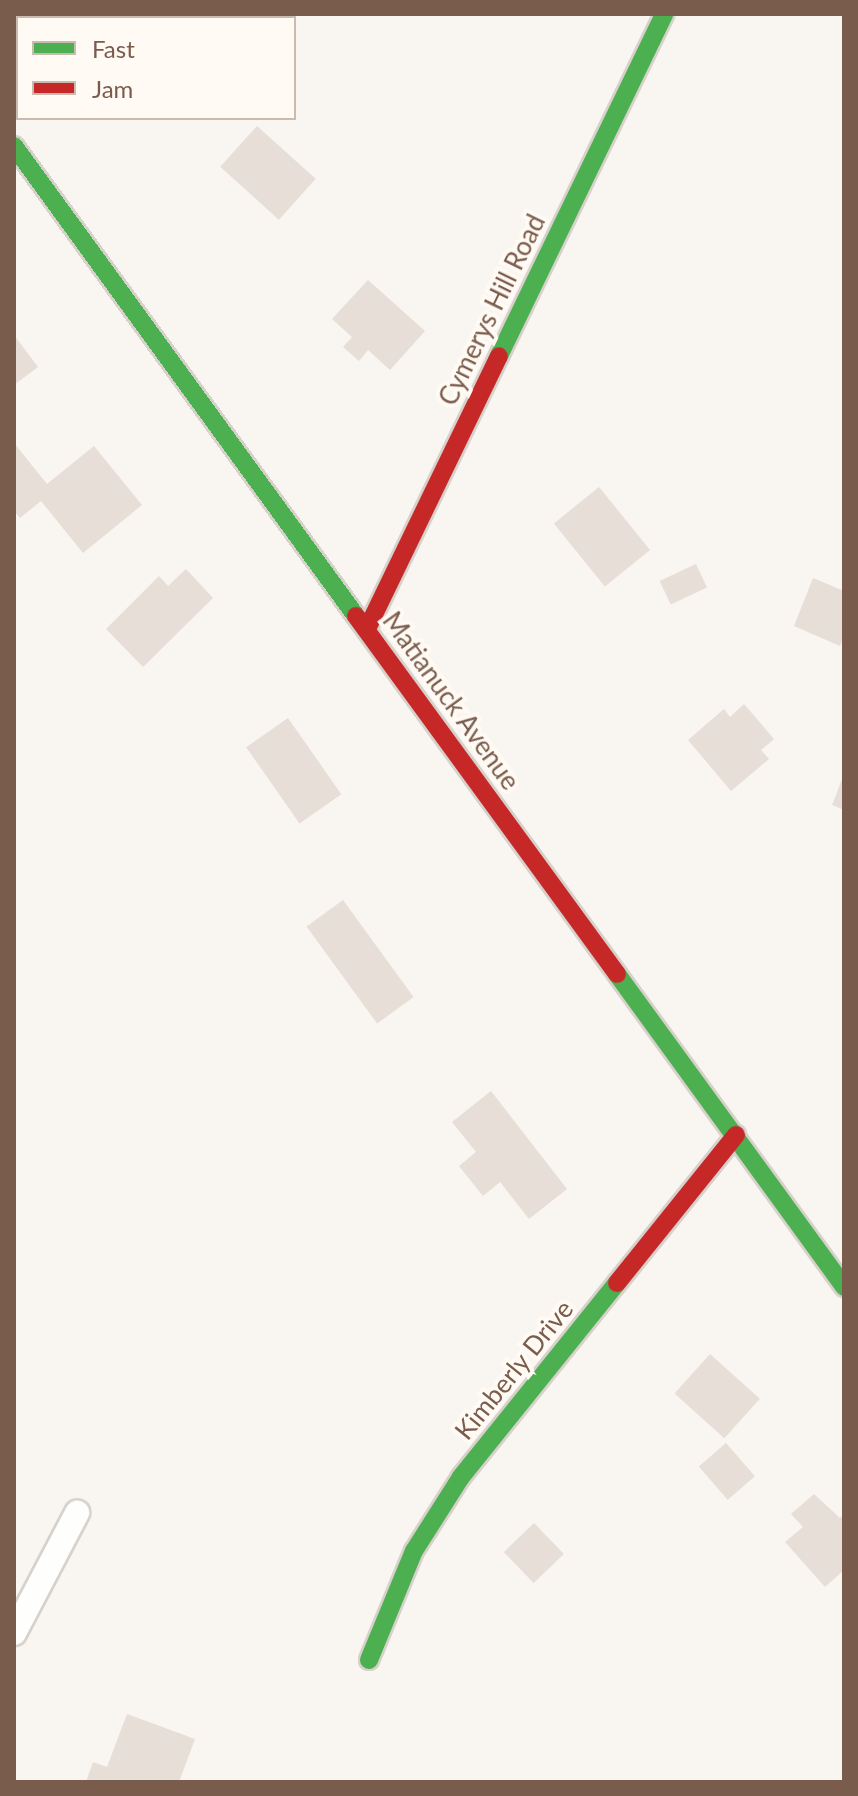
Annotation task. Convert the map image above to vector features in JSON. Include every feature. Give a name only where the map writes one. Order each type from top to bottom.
[{"type":"street","name":"Cymerys Hill Road","points":[[367,629],[664,14]]},
{"type":"street","name":"Matianuck Avenue","points":[[14,146],[844,1287]]},
{"type":"street","name":"Kimberly Drive","points":[[369,1660],[414,1551],[461,1477],[736,1135]]},
{"type":"lane","points":[[14,1633],[77,1513]]},
{"type":"building","points":[[125,14],[235,14],[235,16]]},
{"type":"building","points":[[257,126],[316,179],[279,220],[220,167]]},
{"type":"building","points":[[368,280],[425,331],[390,370],[368,350],[359,361],[343,347],[352,337],[332,319]]},
{"type":"building","points":[[14,335],[38,367],[14,385]]},
{"type":"building","points":[[14,443],[47,484],[94,446],[142,505],[83,553],[41,501],[20,518],[14,511]]},
{"type":"building","points":[[599,487],[650,550],[605,586],[554,524]]},
{"type":"building","points":[[696,564],[707,588],[671,604],[660,581]]},
{"type":"building","points":[[186,569],[213,598],[143,667],[106,629],[159,576],[168,586]]},
{"type":"building","points":[[813,578],[844,591],[844,635],[840,646],[794,626]]},
{"type":"building","points":[[744,704],[774,739],[761,750],[769,759],[731,791],[688,740],[724,709],[730,717]]},
{"type":"building","points":[[288,718],[341,794],[300,823],[246,747]]},
{"type":"building","points":[[844,774],[844,810],[832,805]]},
{"type":"building","points":[[343,900],[414,997],[377,1024],[307,926]]},
{"type":"building","points":[[491,1091],[567,1189],[529,1219],[500,1182],[483,1196],[459,1166],[476,1152],[452,1122]]},
{"type":"building","points":[[710,1354],[760,1399],[724,1438],[675,1393]]},
{"type":"building","points":[[726,1443],[755,1476],[728,1500],[699,1467]]},
{"type":"building","points":[[814,1494],[840,1518],[844,1514],[844,1570],[825,1587],[785,1542],[803,1527],[791,1514]]},
{"type":"building","points":[[534,1523],[564,1554],[534,1583],[504,1552]]},
{"type":"building","points":[[127,1714],[195,1739],[179,1782],[86,1782],[93,1762],[107,1767]]},
{"type":"traffic: fast","points":[[499,356],[664,14]]},
{"type":"traffic: fast","points":[[14,146],[356,616]]},
{"type":"traffic: fast","points":[[617,974],[844,1287]]},
{"type":"traffic: fast","points":[[369,1660],[414,1551],[461,1477],[617,1283]]},
{"type":"traffic: jam","points":[[367,629],[499,356]]},
{"type":"traffic: jam","points":[[356,616],[617,974]]},
{"type":"traffic: jam","points":[[617,1283],[736,1135]]}]
